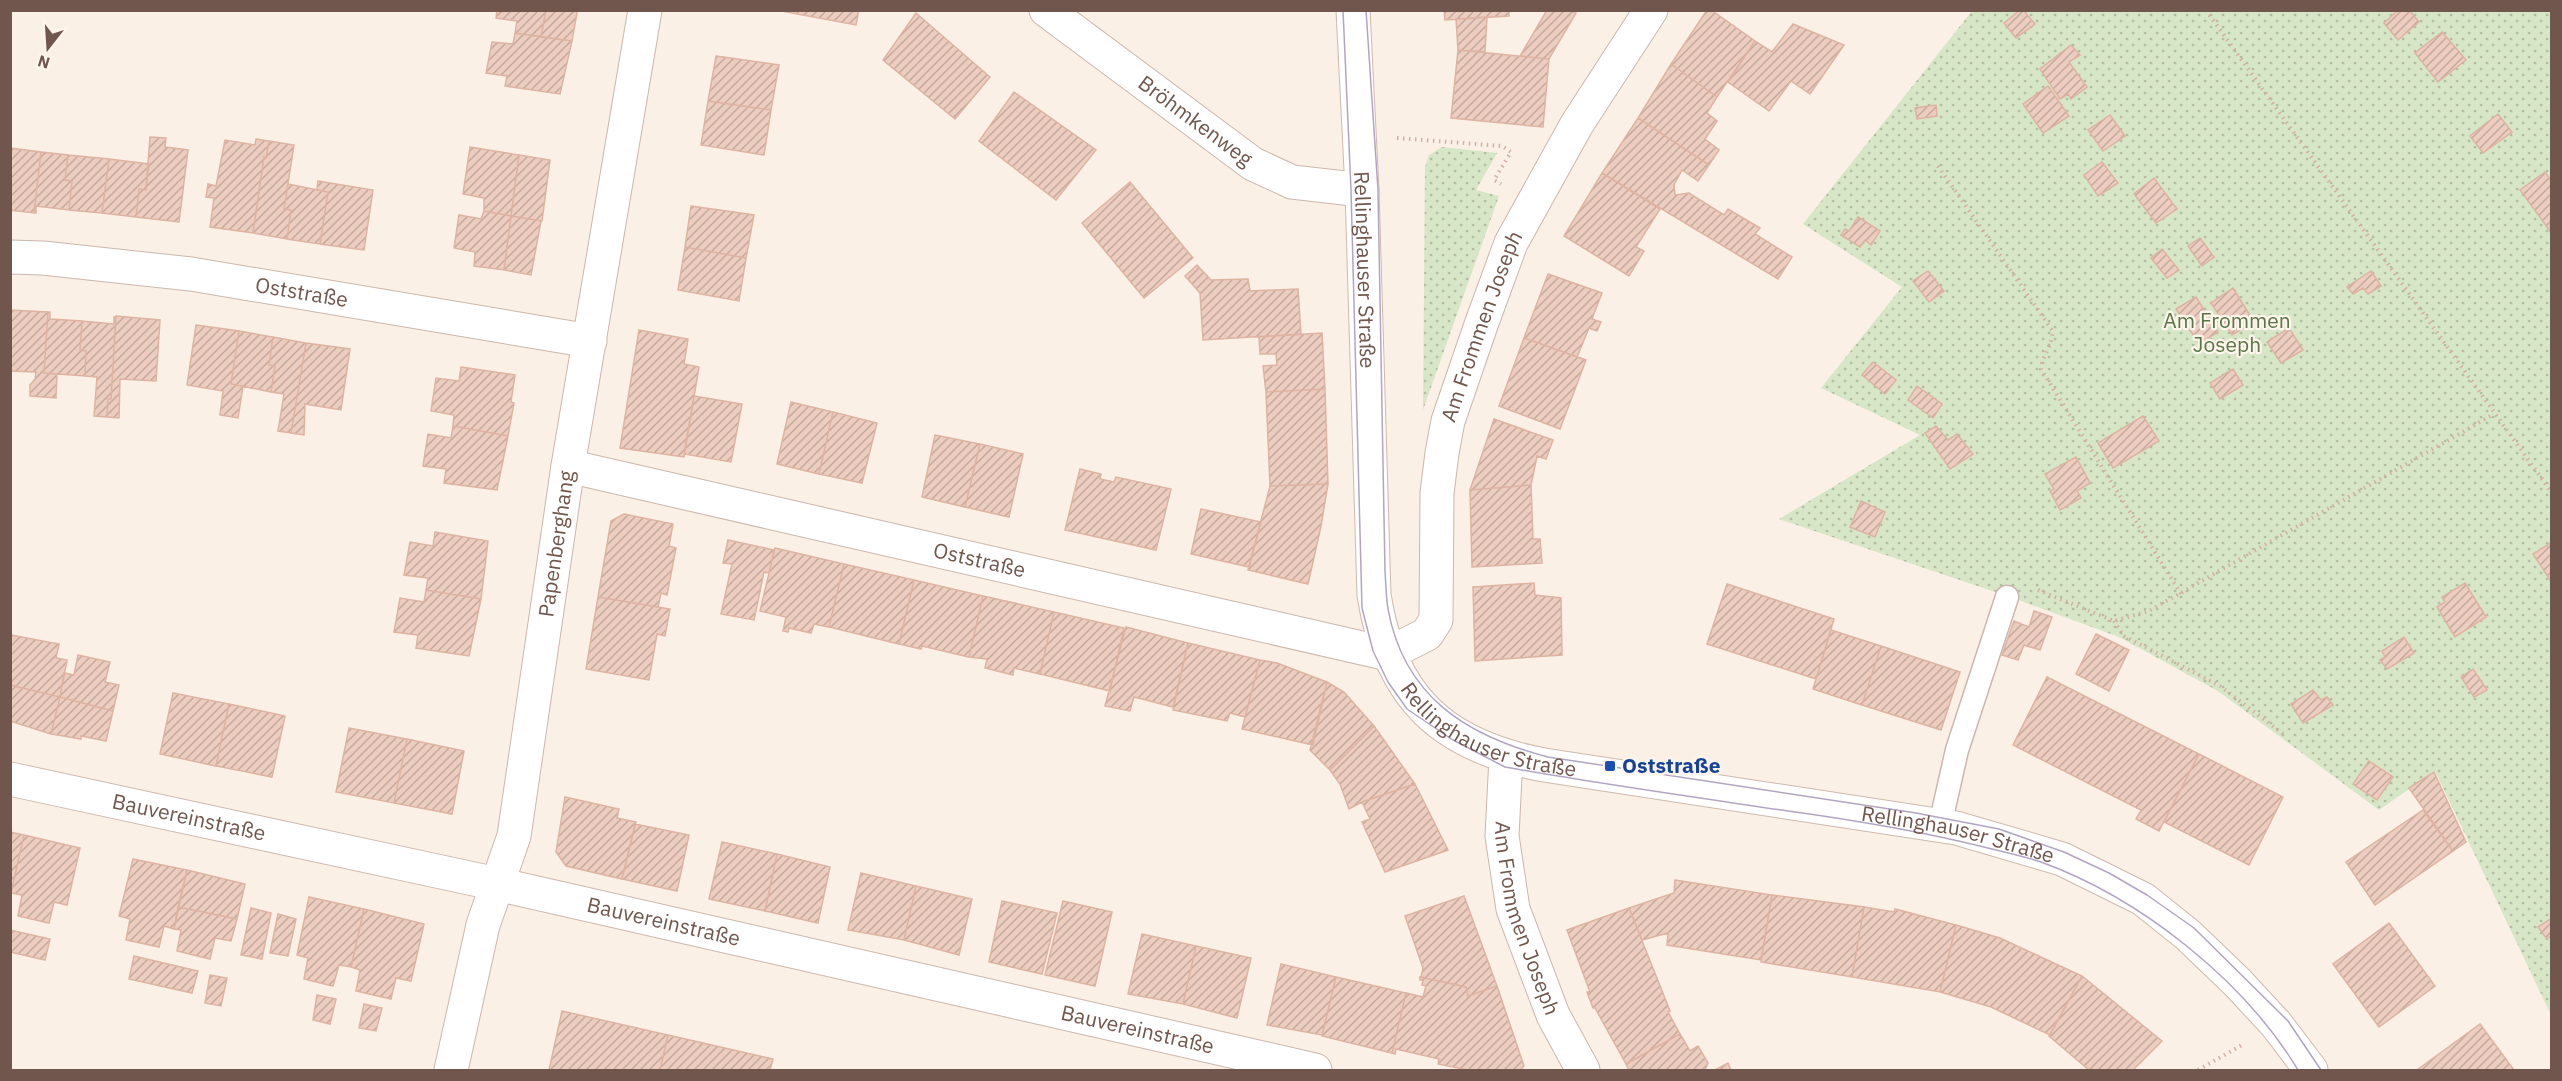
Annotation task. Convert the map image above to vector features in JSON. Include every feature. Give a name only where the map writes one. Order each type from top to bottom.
[{"type":"street","name":"Papenberghang","points":[[451,1071],[483,925],[514,836],[568,466],[645,10]]},
{"type":"street","name":"Bröhmkenweg","points":[[1046,10],[1252,164],[1292,182],[1362,190]]},
{"type":"street","name":"Rellinghauser Straße","points":[[1353,10],[1362,190],[1372,564],[1379,625],[1388,654],[1412,696],[1436,720],[1462,739],[1506,757],[1544,765],[1940,825],[1998,839],[2062,859],[2143,899],[2188,935],[2276,1024],[2311,1071]]},
{"type":"street","name":"Am Frommen Joseph","points":[[1388,654],[1427,634],[1436,620],[1437,493],[1448,421],[1511,243],[1577,124],[1652,10]]},
{"type":"street","name":"Oststraße","points":[[10,257],[43,258],[191,274],[590,341]]},
{"type":"street","name":"Oststraße","points":[[568,466],[1388,654]]},
{"type":"street","name":"Am Frommen Joseph","points":[[1506,757],[1502,836],[1513,909],[1553,1015],[1583,1071]]},
{"type":"street","name":"Bauvereinstraße","points":[[10,779],[497,884],[1315,1071]]},
{"type":"lane","points":[[1940,825],[1957,750],[2007,597]]},
{"type":"path","points":[[2206,10],[2552,493]]},
{"type":"path","points":[[1359,135],[1502,146],[1511,152],[1498,173]]},
{"type":"path","points":[[1938,165],[2052,330],[2053,337],[2041,369],[2181,594]]},
{"type":"path","points":[[2114,621],[2149,611],[2181,594],[2494,414]]},
{"type":"path","points":[[2007,597],[2021,588],[2038,590],[2114,621],[2124,636],[2220,687],[2283,734]]},
{"type":"path","points":[[2198,1071],[2224,1056]]},
{"type":"green space","name":"Am Frommen Joseph","points":[[1972,11],[2551,11],[2551,1015],[2435,771],[2379,810],[2218,691],[2119,637],[2016,599],[1779,519],[1920,435],[1821,388],[1902,287],[1803,224]]},
{"type":"green space","points":[[1442,147],[1497,153],[1476,190],[1499,196],[1423,410],[1425,167],[1429,155]]},
{"type":"building","points":[[497,10],[546,10],[541,37],[515,33],[517,21],[496,18]]},
{"type":"building","points":[[546,10],[574,10],[577,13],[572,41],[541,37]]},
{"type":"building","points":[[776,10],[859,10],[856,25]]},
{"type":"building","points":[[1444,10],[1509,10],[1509,16],[1445,20]]},
{"type":"building","points":[[1547,10],[1572,10],[1576,13],[1549,59],[1520,56]]},
{"type":"building","points":[[1707,10],[1711,10],[1755,41],[1717,97],[1671,64]]},
{"type":"building","points":[[2023,10],[2035,24],[2016,38],[2004,23]]},
{"type":"building","points":[[2398,10],[2409,10],[2419,22],[2398,40],[2384,23]]},
{"type":"building","points":[[916,13],[990,77],[955,119],[883,60]]},
{"type":"building","points":[[1487,17],[1485,52],[1458,50],[1456,19]]},
{"type":"building","points":[[1793,24],[1844,45],[1810,94],[1791,81],[1769,111],[1728,82],[1755,41],[1772,52]]},
{"type":"building","points":[[2442,32],[2466,60],[2438,82],[2415,53]]},
{"type":"building","points":[[515,33],[572,41],[560,94],[505,86],[507,76],[486,73],[492,42],[513,44]]},
{"type":"building","points":[[2071,45],[2080,55],[2069,62],[2087,87],[2071,99],[2068,94],[2060,99],[2040,69]]},
{"type":"building","points":[[1458,50],[1549,59],[1543,127],[1451,118]]},
{"type":"building","points":[[716,56],[779,65],[771,110],[708,101]]},
{"type":"building","points":[[1671,64],[1717,97],[1707,113],[1717,121],[1705,139],[1719,150],[1709,165],[1638,118]]},
{"type":"building","points":[[2048,86],[2069,116],[2043,133],[2023,104]]},
{"type":"building","points":[[1014,92],[1096,150],[1056,200],[979,141]]},
{"type":"building","points":[[708,101],[771,110],[764,155],[701,145]]},
{"type":"building","points":[[1936,105],[1937,116],[1917,119],[1915,108]]},
{"type":"building","points":[[2498,114],[2512,132],[2483,153],[2470,136]]},
{"type":"building","points":[[2110,115],[2125,136],[2103,151],[2088,130]]},
{"type":"building","points":[[1638,118],[1709,165],[1698,181],[1682,170],[1674,185],[1675,195],[1689,193],[1724,215],[1728,209],[1760,228],[1755,234],[1792,257],[1778,279],[1602,173]]},
{"type":"building","points":[[150,137],[166,138],[165,147],[188,150],[179,222],[136,217],[139,189],[146,190]]},
{"type":"building","points":[[256,139],[269,141],[266,158],[264,157],[253,233],[210,227],[214,198],[206,197],[208,184],[216,186],[225,140],[255,145]]},
{"type":"building","points":[[269,141],[294,145],[284,209],[291,210],[287,239],[253,233],[264,157],[266,158]]},
{"type":"building","points":[[470,147],[519,155],[511,216],[484,211],[484,198],[463,194]]},
{"type":"building","points":[[10,148],[41,152],[34,213],[10,210]]},
{"type":"building","points":[[41,152],[68,155],[65,180],[72,181],[69,210],[36,206],[36,213],[34,213]]},
{"type":"building","points":[[68,155],[109,159],[102,213],[69,210],[72,181],[65,180]]},
{"type":"building","points":[[519,155],[550,160],[542,221],[511,216]]},
{"type":"building","points":[[109,159],[149,164],[146,190],[139,189],[136,217],[102,213]]},
{"type":"building","points":[[2102,162],[2118,183],[2098,196],[2084,175]]},
{"type":"building","points":[[2545,172],[2552,182],[2550,231],[2520,190]]},
{"type":"building","points":[[1602,173],[1660,209],[1636,247],[1644,251],[1629,276],[1564,236]]},
{"type":"building","points":[[2154,178],[2177,209],[2156,223],[2134,194]]},
{"type":"building","points":[[318,181],[373,190],[364,250],[320,244],[328,192],[317,190]]},
{"type":"building","points":[[1130,182],[1193,258],[1144,298],[1082,223]]},
{"type":"building","points":[[288,184],[328,192],[320,244],[287,239],[291,210],[284,209]]},
{"type":"building","points":[[691,206],[754,215],[746,258],[685,247]]},
{"type":"building","points":[[484,211],[511,216],[504,270],[474,266],[475,252],[454,248],[459,215],[481,219]]},
{"type":"building","points":[[511,216],[541,221],[531,275],[504,270]]},
{"type":"building","points":[[1858,217],[1880,231],[1871,245],[1865,240],[1860,247],[1841,235],[1845,229],[1849,231]]},
{"type":"building","points":[[2200,238],[2214,257],[2202,266],[2188,246]]},
{"type":"building","points":[[685,247],[746,258],[739,301],[678,290]]},
{"type":"building","points":[[2162,249],[2179,270],[2167,278],[2151,258]]},
{"type":"building","points":[[1197,265],[1211,280],[1248,279],[1250,291],[1298,289],[1301,334],[1203,340],[1200,293],[1185,276]]},
{"type":"building","points":[[1928,271],[1944,291],[1929,302],[1913,281]]},
{"type":"building","points":[[2371,271],[2381,286],[2368,294],[2363,288],[2353,294],[2347,287]]},
{"type":"building","points":[[1548,274],[1602,293],[1592,319],[1601,322],[1597,331],[1589,328],[1577,357],[1524,338]]},
{"type":"building","points":[[2233,288],[2254,322],[2232,335],[2211,303]]},
{"type":"building","points":[[2196,297],[2218,332],[2199,344],[2176,309]]},
{"type":"building","points":[[10,310],[48,312],[44,373],[57,374],[56,398],[30,396],[30,385],[35,379],[36,372],[10,371]]},
{"type":"building","points":[[48,312],[50,312],[50,319],[82,321],[80,350],[86,351],[85,376],[44,373]]},
{"type":"building","points":[[116,316],[160,320],[156,381],[120,379],[119,418],[107,417],[108,399],[111,399]]},
{"type":"building","points":[[116,316],[111,399],[108,399],[107,417],[94,416],[97,377],[85,376],[86,351],[80,350],[82,321],[114,324]]},
{"type":"building","points":[[196,325],[239,331],[231,384],[243,386],[238,418],[220,415],[223,391],[187,385]]},
{"type":"building","points":[[2289,328],[2303,350],[2281,363],[2267,342]]},
{"type":"building","points":[[639,330],[688,339],[684,364],[699,367],[684,457],[620,448]]},
{"type":"building","points":[[239,331],[273,337],[269,365],[275,366],[271,392],[231,384]]},
{"type":"building","points":[[1322,333],[1325,389],[1266,392],[1263,366],[1277,365],[1276,354],[1260,354],[1259,337]]},
{"type":"building","points":[[273,337],[306,343],[291,433],[278,431],[284,394],[271,392],[275,366],[269,365]]},
{"type":"building","points":[[1524,338],[1586,360],[1560,429],[1499,406]]},
{"type":"building","points":[[306,343],[350,349],[341,410],[305,404],[304,435],[291,433]]},
{"type":"building","points":[[1873,362],[1896,380],[1885,394],[1862,375]]},
{"type":"building","points":[[461,367],[515,375],[511,402],[514,403],[508,436],[453,426],[454,415],[431,411],[436,378],[459,381]]},
{"type":"building","points":[[2233,369],[2243,385],[2220,399],[2210,383]]},
{"type":"building","points":[[1917,386],[1942,404],[1933,418],[1908,400]]},
{"type":"building","points":[[1325,389],[1328,484],[1270,486],[1266,392]]},
{"type":"building","points":[[694,396],[742,404],[731,462],[684,454]]},
{"type":"building","points":[[791,402],[833,412],[819,474],[777,464]]},
{"type":"building","points":[[833,412],[877,423],[862,483],[819,474]]},
{"type":"building","points":[[2143,416],[2159,441],[2113,468],[2098,443]]},
{"type":"building","points":[[1494,419],[1553,440],[1546,459],[1537,456],[1531,485],[1470,490]]},
{"type":"building","points":[[453,426],[508,436],[497,490],[444,483],[446,469],[423,466],[428,434],[451,438]]},
{"type":"building","points":[[1936,426],[1948,440],[1957,434],[1973,454],[1950,469],[1925,433]]},
{"type":"building","points":[[935,435],[980,444],[965,507],[922,497]]},
{"type":"building","points":[[980,444],[1023,454],[1009,517],[965,507]]},
{"type":"building","points":[[2076,457],[2090,483],[2077,491],[2081,498],[2060,510],[2050,491],[2054,489],[2045,474]]},
{"type":"building","points":[[1080,469],[1101,474],[1100,479],[1114,482],[1116,477],[1171,489],[1156,550],[1065,530]]},
{"type":"building","points":[[1328,484],[1308,584],[1248,570],[1270,486]]},
{"type":"building","points":[[1531,485],[1533,539],[1540,539],[1542,563],[1472,567],[1470,490]]},
{"type":"building","points":[[1861,501],[1885,512],[1875,537],[1850,527]]},
{"type":"building","points":[[1201,509],[1261,522],[1249,567],[1191,554]]},
{"type":"building","points":[[624,514],[673,524],[669,546],[676,548],[667,595],[661,593],[658,607],[598,597],[611,521]]},
{"type":"building","points":[[435,532],[488,541],[481,599],[426,590],[428,578],[404,575],[410,542],[433,546]]},
{"type":"building","points":[[728,540],[774,550],[769,573],[764,572],[754,620],[721,614],[732,564],[723,563]]},
{"type":"building","points":[[2552,542],[2552,583],[2533,554]]},
{"type":"building","points":[[775,548],[844,564],[829,627],[814,624],[811,633],[789,628],[788,632],[783,631],[786,617],[760,611]]},
{"type":"building","points":[[844,564],[914,580],[899,644],[829,627]]},
{"type":"building","points":[[914,580],[983,596],[969,657],[922,646],[921,649],[899,644]]},
{"type":"building","points":[[1534,583],[1535,595],[1561,598],[1562,655],[1475,661],[1473,587]]},
{"type":"building","points":[[2465,583],[2486,617],[2455,637],[2437,607],[2445,602],[2442,597]]},
{"type":"building","points":[[1727,584],[1834,619],[1816,679],[1707,644]]},
{"type":"building","points":[[426,590],[481,599],[469,656],[416,648],[418,635],[394,632],[400,598],[424,602]]},
{"type":"building","points":[[983,596],[1054,612],[1040,674],[1014,668],[1013,675],[985,668],[987,659],[969,657]]},
{"type":"building","points":[[598,597],[670,609],[665,636],[657,634],[649,680],[586,669]]},
{"type":"building","points":[[2034,611],[2052,617],[2040,650],[2024,645],[2018,660],[2002,655],[2014,621],[2029,627]]},
{"type":"building","points":[[1054,612],[1124,628],[1110,691],[1040,674]]},
{"type":"building","points":[[1126,627],[1188,643],[1173,707],[1134,697],[1130,711],[1105,706]]},
{"type":"building","points":[[1831,630],[1881,646],[1862,705],[1813,689]]},
{"type":"building","points":[[2096,634],[2129,650],[2109,691],[2076,674]]},
{"type":"building","points":[[11,635],[59,644],[56,658],[67,660],[60,697],[10,685]]},
{"type":"building","points":[[2404,637],[2414,653],[2387,669],[2380,660],[2385,657],[2382,651]]},
{"type":"building","points":[[1188,643],[1260,660],[1245,717],[1230,713],[1227,721],[1173,710]]},
{"type":"building","points":[[1881,646],[1960,672],[1941,730],[1862,705]]},
{"type":"building","points":[[78,655],[110,662],[105,682],[119,685],[113,711],[60,697],[64,673],[74,675]]},
{"type":"building","points":[[1260,660],[1277,663],[1327,682],[1313,745],[1242,729]]},
{"type":"building","points":[[2473,669],[2487,690],[2474,697],[2461,677]]},
{"type":"building","points":[[2047,677],[2199,754],[2159,831],[2136,819],[2141,810],[2013,745]]},
{"type":"building","points":[[1327,682],[1344,692],[1374,726],[1330,770],[1310,750]]},
{"type":"building","points":[[10,685],[60,697],[51,734],[10,721]]},
{"type":"building","points":[[2313,690],[2321,700],[2327,697],[2333,705],[2303,723],[2291,704]]},
{"type":"building","points":[[173,693],[229,704],[216,766],[160,754]]},
{"type":"building","points":[[60,697],[113,711],[106,741],[81,736],[81,739],[51,734]]},
{"type":"building","points":[[229,704],[285,716],[272,777],[216,766]]},
{"type":"building","points":[[1374,726],[1415,784],[1362,802],[1349,809],[1340,784],[1330,770]]},
{"type":"building","points":[[349,728],[407,739],[394,803],[336,792]]},
{"type":"building","points":[[407,739],[464,751],[452,814],[394,803]]},
{"type":"building","points":[[2199,754],[2283,797],[2249,865],[2164,822]]},
{"type":"building","points":[[2369,761],[2393,777],[2377,800],[2353,784]]},
{"type":"building","points":[[2434,772],[2466,842],[2453,851],[2409,788]]},
{"type":"building","points":[[1415,784],[1448,850],[1385,872],[1362,822],[1370,819],[1362,802]]},
{"type":"building","points":[[565,797],[619,809],[617,818],[636,822],[622,879],[566,866],[556,852]]},
{"type":"building","points":[[2423,810],[2453,851],[2375,905],[2346,862]]},
{"type":"building","points":[[635,824],[689,835],[677,891],[622,879]]},
{"type":"building","points":[[10,832],[24,835],[11,893],[10,893]]},
{"type":"building","points":[[24,835],[80,848],[67,905],[54,902],[49,923],[18,916],[22,895],[11,893]]},
{"type":"building","points":[[722,842],[777,854],[765,911],[709,899]]},
{"type":"building","points":[[777,854],[830,867],[818,923],[765,911]]},
{"type":"building","points":[[133,859],[187,870],[174,929],[164,926],[159,947],[126,940],[130,919],[119,916]]},
{"type":"building","points":[[187,870],[245,884],[237,919],[178,907]]},
{"type":"building","points":[[861,873],[916,886],[904,940],[848,930]]},
{"type":"building","points":[[1675,880],[1772,895],[1761,960],[1667,945],[1668,933],[1642,940],[1629,908],[1674,893]]},
{"type":"building","points":[[916,886],[972,899],[959,955],[904,940]]},
{"type":"building","points":[[1772,895],[1864,907],[1852,977],[1761,962]]},
{"type":"building","points":[[1464,896],[1497,986],[1468,996],[1466,987],[1421,977],[1423,968],[1405,916]]},
{"type":"building","points":[[309,897],[364,909],[351,967],[339,965],[333,986],[304,979],[308,958],[297,955]]},
{"type":"building","points":[[1002,901],[1057,913],[1042,974],[989,962]]},
{"type":"building","points":[[1063,901],[1112,912],[1095,986],[1045,975]]},
{"type":"building","points":[[178,907],[237,919],[231,941],[215,938],[210,959],[177,951],[181,930],[174,929]]},
{"type":"building","points":[[1864,907],[1894,912],[1895,909],[1956,925],[1940,992],[1852,977]]},
{"type":"building","points":[[251,908],[271,913],[262,959],[241,955]]},
{"type":"building","points":[[1629,908],[1670,1011],[1668,1012],[1680,1034],[1626,1064],[1593,1008],[1587,992],[1590,992],[1567,930]]},
{"type":"building","points":[[364,909],[424,924],[411,981],[396,978],[391,999],[356,991],[360,970],[351,967]]},
{"type":"building","points":[[278,914],[296,919],[288,956],[270,953]]},
{"type":"building","points":[[2552,918],[2552,935],[2547,939],[2538,927]]},
{"type":"building","points":[[2389,923],[2435,986],[2379,1027],[2333,964]]},
{"type":"building","points":[[1956,925],[2000,938],[2082,976],[2050,1035],[1991,1007],[1940,992]]},
{"type":"building","points":[[10,930],[50,939],[45,960],[10,952]]},
{"type":"building","points":[[1142,934],[1196,946],[1183,1004],[1128,994]]},
{"type":"building","points":[[1196,946],[1251,958],[1237,1018],[1183,1004]]},
{"type":"building","points":[[134,956],[198,971],[192,993],[129,979]]},
{"type":"building","points":[[1281,964],[1336,977],[1322,1035],[1267,1025]]},
{"type":"building","points":[[210,975],[227,978],[221,1006],[205,1003]]},
{"type":"building","points":[[2082,976],[2162,1041],[2133,1070],[2089,1070],[2049,1036]]},
{"type":"building","points":[[1336,977],[1406,993],[1392,1053],[1322,1036]]},
{"type":"building","points":[[1420,977],[1466,987],[1468,996],[1497,986],[1524,1066],[1520,1070],[1468,1070],[1438,1064],[1439,1059],[1396,1049],[1395,1054],[1392,1053],[1406,993],[1423,997],[1426,986],[1422,985],[1423,980],[1420,980]]},
{"type":"building","points":[[317,995],[336,999],[330,1024],[313,1020]]},
{"type":"building","points":[[364,1004],[382,1008],[376,1031],[359,1028]]},
{"type":"building","points":[[562,1011],[668,1035],[660,1070],[549,1070]]},
{"type":"building","points":[[2480,1024],[2514,1070],[2417,1070]]},
{"type":"building","points":[[1680,1034],[1690,1051],[1698,1046],[1708,1063],[1705,1070],[1629,1070],[1626,1064]]},
{"type":"building","points":[[668,1035],[773,1059],[770,1070],[660,1070]]},
{"type":"building","points":[[1728,1063],[1731,1070],[1715,1070]]},
{"type":"tram line","points":[[1343,10],[1351,190],[1362,608],[1373,651],[1388,682],[1407,709],[1453,740],[1505,767],[1886,826],[1960,841],[2041,862],[2115,897],[2152,920],[2186,946],[2219,974],[2249,1005],[2276,1037],[2298,1070]]},
{"type":"tram line","points":[[1366,10],[1378,190],[1387,600],[1396,640],[1408,666],[1424,689],[1466,724],[1491,737],[1548,757],[1916,813],[1999,829],[2064,852],[2109,873],[2147,895],[2194,928],[2288,1021],[2321,1070]]},
{"type":"place","name":"Oststraße","points":[[1610,766]]}]
